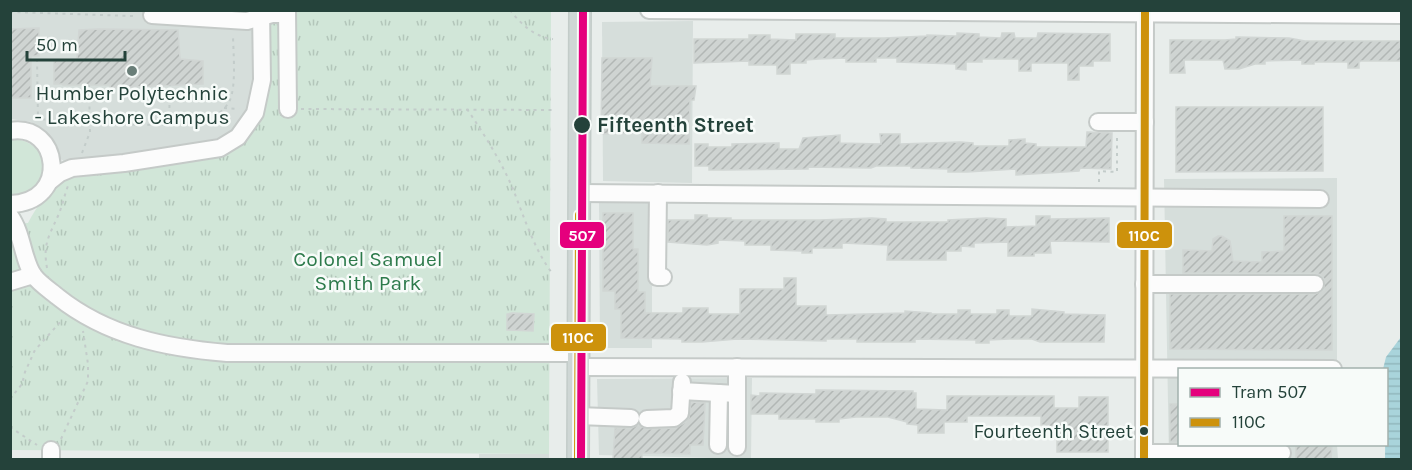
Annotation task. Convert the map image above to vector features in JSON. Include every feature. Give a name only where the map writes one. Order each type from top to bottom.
[{"type":"main road","points":[[578,459],[580,10]]},
{"type":"street","points":[[649,10],[1145,11],[1401,15]]},
{"type":"street","points":[[1145,11],[1144,456],[1282,453]]},
{"type":"street","points":[[152,15],[247,21],[261,13],[287,12],[288,109]]},
{"type":"street","points":[[10,204],[22,204],[34,200],[60,173],[72,168],[124,163],[220,148],[238,137],[255,113],[262,80],[261,13]]},
{"type":"street","points":[[262,80],[288,78]]},
{"type":"street","points":[[1098,122],[1145,122]]},
{"type":"street","points":[[10,131],[27,132],[38,137],[47,146],[52,157],[53,170],[50,182]]},
{"type":"street","points":[[52,157],[72,168]]},
{"type":"street","points":[[579,193],[1320,199]]},
{"type":"street","points":[[658,193],[657,278],[663,277]]},
{"type":"street","points":[[21,234],[34,200]]},
{"type":"street","points":[[10,216],[21,234],[33,275],[72,307],[88,318],[124,334],[177,348],[227,353],[578,360],[683,367],[1178,368]]},
{"type":"street","points":[[10,282],[33,275]]},
{"type":"street","points":[[1144,284],[1315,284]]},
{"type":"street","points":[[578,417],[674,418],[680,413],[683,367]]},
{"type":"street","points":[[737,367],[738,447]]},
{"type":"street","points":[[681,391],[737,394]]},
{"type":"street","points":[[718,444],[719,393]]},
{"type":"path","points":[[10,12],[133,16],[133,10]]},
{"type":"path","points":[[510,10],[529,30],[553,39]]},
{"type":"path","points":[[37,59],[36,119],[89,123],[201,122],[216,116],[224,108],[232,92],[233,30],[229,19]]},
{"type":"path","points":[[170,85],[170,123]]},
{"type":"path","points":[[224,108],[256,109]]},
{"type":"path","points":[[288,109],[552,110]]},
{"type":"path","points":[[467,109],[503,170],[544,263],[552,273]]},
{"type":"path","points":[[1100,184],[1099,171],[1117,172],[1117,122]]},
{"type":"path","points":[[10,399],[22,384],[35,350],[72,307]]},
{"type":"path","points":[[10,427],[51,455],[88,381],[83,331],[88,318]]},
{"type":"shaded area","name":"Humber Polytechnic - Lakeshore Campus","points":[[11,11],[255,11],[253,90],[246,114],[227,136],[208,146],[65,162],[58,157],[43,129],[31,122],[11,119]]},
{"type":"shaded area","points":[[693,21],[692,183],[603,181],[602,22]]},
{"type":"shaded area","points":[[1337,178],[1337,368],[1178,368],[1178,446],[1337,446],[1338,459],[1169,459],[1164,179]]},
{"type":"shaded area","points":[[599,198],[652,198],[652,348],[600,348]]},
{"type":"shaded area","points":[[752,378],[751,459],[599,455],[597,379]]},
{"type":"shaded area","points":[[479,454],[549,454],[549,459],[479,460]]},
{"type":"green space","name":"Colonel Samuel Smith Park","points":[[268,11],[551,11],[549,454],[11,450],[11,224],[28,223],[44,198],[66,179],[212,159],[223,155],[243,140]]},
{"type":"green space","points":[[11,140],[26,142],[40,153],[45,169],[40,185],[32,192],[13,196],[11,195]]},
{"type":"water","points":[[1401,337],[1401,459],[1385,459],[1385,446],[1388,446],[1388,368],[1383,368],[1386,357]]},
{"type":"building","points":[[39,28],[39,56],[31,56],[31,98],[10,98],[10,29]]},
{"type":"building","points":[[79,30],[178,30],[180,59],[203,61],[203,84],[110,88],[110,85],[54,84],[54,61],[77,59]]},
{"type":"building","points":[[957,33],[1001,38],[1002,33],[1014,33],[1015,38],[1037,38],[1038,33],[1110,34],[1110,61],[1093,61],[1093,66],[1079,66],[1079,80],[1068,80],[1068,63],[1031,63],[1031,71],[1019,71],[1019,59],[982,59],[982,62],[966,62],[966,70],[956,69],[956,64],[897,62],[897,58],[876,58],[876,62],[846,62],[846,58],[818,59],[806,60],[806,63],[790,63],[790,74],[777,74],[777,65],[749,65],[749,61],[694,63],[694,39],[749,39],[749,35],[770,35],[770,39],[796,40],[796,34],[835,34],[835,38],[884,38],[927,35],[957,36]]},
{"type":"building","points":[[1236,37],[1289,38],[1305,41],[1401,41],[1401,61],[1361,61],[1359,68],[1348,68],[1348,62],[1302,64],[1302,60],[1265,61],[1265,64],[1225,69],[1223,60],[1184,60],[1185,73],[1170,73],[1170,40],[1225,40],[1236,39]]},
{"type":"building","points":[[602,58],[652,58],[650,86],[696,86],[694,100],[690,100],[689,144],[642,143],[642,133],[601,134]]},
{"type":"building","points":[[1176,107],[1323,107],[1323,171],[1176,172]]},
{"type":"building","points":[[1087,132],[1112,133],[1111,169],[1080,168],[1079,171],[1016,175],[1016,169],[948,172],[948,169],[911,168],[911,166],[709,170],[709,166],[695,166],[695,144],[708,144],[708,147],[732,147],[732,144],[779,143],[779,149],[799,149],[803,138],[840,135],[840,143],[881,144],[880,134],[900,134],[900,144],[960,142],[973,143],[973,146],[1009,146],[1009,140],[1025,139],[1025,143],[1036,144],[1036,147],[1086,147]]},
{"type":"building","points":[[603,213],[633,213],[633,249],[638,249],[638,292],[645,292],[645,313],[683,313],[683,308],[708,308],[708,314],[740,314],[740,289],[784,289],[784,278],[796,278],[796,306],[826,306],[826,315],[905,313],[905,311],[958,314],[958,310],[970,310],[970,314],[997,314],[997,310],[1009,310],[1009,316],[1032,316],[1032,309],[1064,312],[1064,314],[1105,315],[1104,342],[1040,342],[1032,339],[989,340],[989,343],[976,343],[976,340],[915,339],[915,342],[857,342],[857,339],[826,339],[826,341],[737,339],[682,342],[682,339],[621,338],[621,309],[615,309],[615,291],[603,291]]},
{"type":"building","points":[[695,215],[707,215],[707,218],[731,218],[731,220],[872,218],[886,219],[886,222],[948,222],[948,220],[986,218],[1006,219],[1006,227],[1036,226],[1036,216],[1050,216],[1050,219],[1109,218],[1109,242],[1050,241],[1051,253],[1034,253],[1034,256],[1008,256],[1008,242],[974,243],[974,247],[961,246],[961,251],[946,251],[946,260],[887,260],[888,245],[842,243],[842,248],[812,248],[812,253],[802,253],[802,251],[771,250],[771,245],[745,245],[745,241],[718,240],[718,243],[707,245],[668,242],[668,220],[695,220]]},
{"type":"building","points":[[1284,216],[1332,216],[1332,350],[1170,349],[1170,294],[1315,294],[1324,290],[1324,279],[1315,273],[1183,273],[1183,250],[1212,251],[1213,239],[1218,236],[1230,241],[1233,261],[1262,262],[1262,252],[1284,251]]},
{"type":"building","points":[[507,314],[534,314],[533,331],[507,330]]},
{"type":"building","points":[[816,390],[913,391],[916,393],[916,409],[947,410],[947,396],[1054,396],[1054,408],[1079,408],[1079,397],[1108,397],[1108,452],[1057,452],[1057,430],[1045,430],[1045,425],[1041,425],[1041,416],[967,416],[967,422],[944,422],[944,433],[918,433],[918,425],[907,424],[907,422],[888,417],[856,417],[839,419],[839,422],[816,422],[816,419],[779,419],[779,414],[751,414],[751,395],[760,396],[760,393],[816,394]]},
{"type":"building","points":[[691,402],[705,403],[703,445],[690,445],[690,454],[642,453],[642,459],[613,459],[615,428],[631,428],[638,425],[647,429],[675,428],[689,418]]},
{"type":"building","points":[[1170,404],[1178,404],[1178,442],[1170,442]]},
{"type":"building","points":[[1296,446],[1332,446],[1331,459],[1296,459]]},
{"type":"tram line","name":"507","points":[[581,460],[583,10]]},
{"type":"transit line","name":"110C","points":[[1144,460],[1145,10]]},
{"type":"transit line","name":"110C","points":[[578,460],[579,215]]},
{"type":"place","name":"Humber Polytechnic - Lakeshore Campus","points":[[132,71]]},
{"type":"place","name":"Fifteenth Street","points":[[582,125]]},
{"type":"place","name":"Fourteenth Street","points":[[1144,431]]}]
